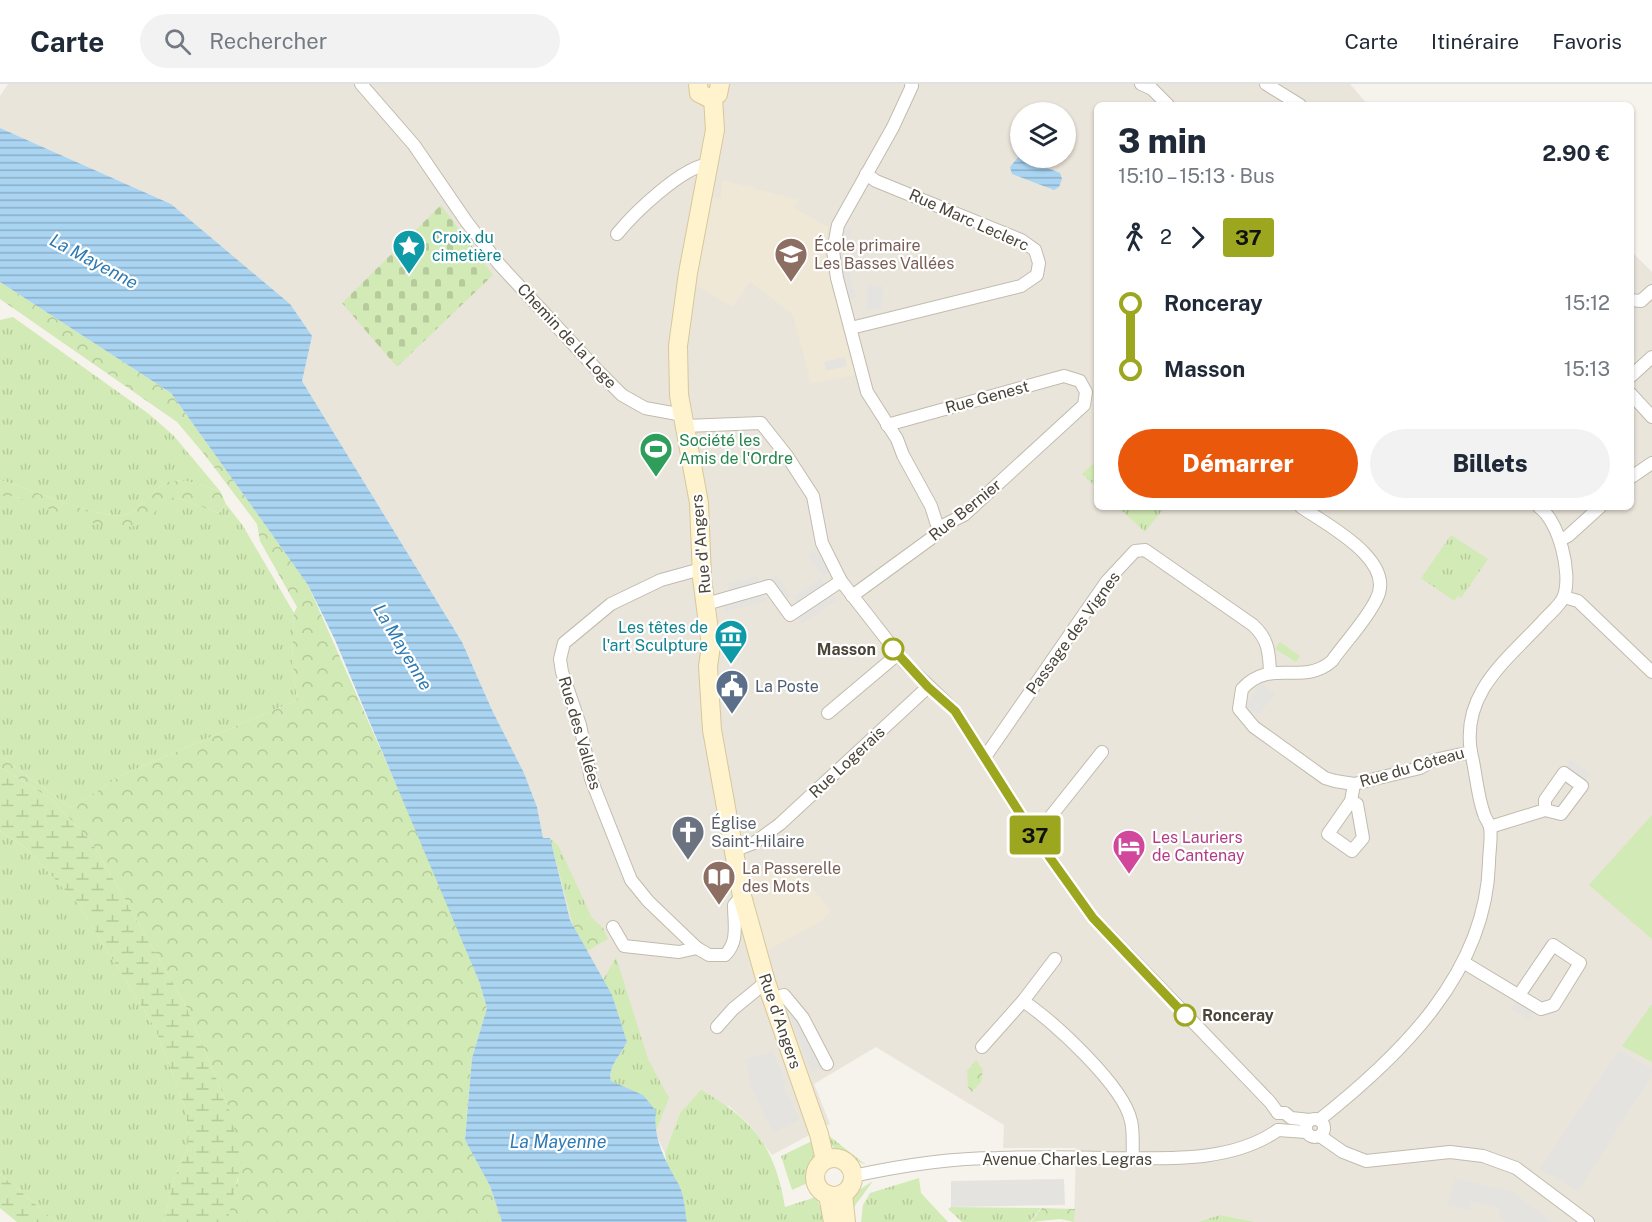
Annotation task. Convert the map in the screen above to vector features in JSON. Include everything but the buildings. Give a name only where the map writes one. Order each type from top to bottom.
[{"type":"main road","points":[[698,84],[702,96],[716,91]]},
{"type":"main road","name":"Rue d'Angers","points":[[716,91],[715,129],[681,313],[678,346],[679,395],[699,503],[701,568],[711,646],[708,666],[712,730],[742,896],[766,982],[819,1134],[825,1160]]},
{"type":"main road","points":[[835,1194],[849,1187],[853,1176],[843,1160],[831,1158],[825,1160],[816,1169],[815,1180],[817,1186],[835,1194],[846,1222]]},
{"type":"main road","points":[[833,1222],[835,1194]]},
{"type":"street","name":"Chemin de la Loge","points":[[361,84],[414,145],[466,221],[500,264],[622,395],[645,408],[684,421],[761,423],[787,456],[813,496],[822,543],[841,581]]},
{"type":"street","points":[[1141,84],[1152,89],[1164,102]]},
{"type":"street","points":[[1266,84],[1295,102]]},
{"type":"street","points":[[911,85],[838,225],[833,251],[837,278],[867,392],[897,439],[903,455],[931,506],[938,528]]},
{"type":"street","points":[[617,234],[629,219],[673,183],[698,165],[709,164]]},
{"type":"street","name":"Rue Marc Leclerc","points":[[851,328],[1021,286],[1037,275],[1039,263],[1035,250],[1021,240],[876,181],[866,174]]},
{"type":"street","points":[[1634,300],[1641,301],[1652,291]]},
{"type":"street","points":[[1634,373],[1652,357]]},
{"type":"street","name":"Rue Genest","points":[[887,425],[1064,376],[1073,377],[1084,386]]},
{"type":"street","name":"Rue Bernier","points":[[852,596],[933,537],[938,528],[964,515],[1084,405],[1086,392],[1084,386]]},
{"type":"street","points":[[1634,397],[1652,417]]},
{"type":"street","points":[[1634,475],[1652,463]]},
{"type":"street","points":[[1270,671],[1305,674],[1323,669],[1332,661],[1379,593],[1377,567],[1365,553],[1305,510]]},
{"type":"street","points":[[1543,510],[1547,513],[1560,540],[1565,558],[1564,597],[1578,601],[1652,672]]},
{"type":"street","points":[[1560,540],[1568,536],[1597,510]]},
{"type":"street","name":"Passage des Vignes","points":[[985,757],[1107,581],[1135,552],[1145,550],[1253,625],[1263,635],[1268,645],[1270,671]]},
{"type":"street","name":"Rue des Vallées","points":[[697,948],[648,901],[631,880],[591,779],[580,725],[562,672],[560,659],[564,644],[611,604],[661,580],[701,568]]},
{"type":"street","points":[[706,604],[769,586],[790,615],[841,581],[898,654],[928,687],[955,711],[1033,834],[1093,918],[1270,1102],[1278,1113],[1273,1124],[1285,1126],[1312,1124],[1362,1086],[1391,1059],[1453,981],[1473,943],[1486,894],[1490,827],[1484,814],[1471,752]]},
{"type":"street","name":"Rue du Côteau","points":[[1270,671],[1260,674],[1242,689],[1239,701],[1242,715],[1325,778],[1354,784],[1420,768],[1434,760],[1471,752],[1469,720],[1480,692],[1564,597]]},
{"type":"street","points":[[828,713],[898,654]]},
{"type":"street","name":"Rue Logerais","points":[[733,851],[754,843],[780,824],[928,687]]},
{"type":"street","points":[[1033,834],[1043,826],[1102,752]]},
{"type":"street","points":[[1351,801],[1354,784]]},
{"type":"street","points":[[1490,827],[1545,810]]},
{"type":"street","points":[[613,927],[624,946],[679,952],[697,948],[709,955],[725,955],[732,948],[735,935],[734,905],[742,896]]},
{"type":"street","points":[[1463,962],[1541,1009],[1554,1005],[1580,963],[1553,945],[1519,995]]},
{"type":"street","points":[[982,1047],[1023,1001],[1055,959]]},
{"type":"street","points":[[717,1027],[733,1009],[766,982]]},
{"type":"street","points":[[773,999],[784,995],[803,1018],[827,1065]]},
{"type":"street","points":[[1023,1001],[1085,1054],[1126,1108],[1131,1121],[1133,1159]]},
{"type":"street","points":[[1312,1124],[1313,1137],[1320,1136],[1343,1152],[1366,1161],[1450,1152],[1483,1156],[1516,1168],[1588,1222]]},
{"type":"street","name":"Avenue Charles Legras","points":[[853,1176],[932,1163],[994,1158],[1164,1159],[1220,1153],[1265,1139],[1285,1126]]},
{"type":"shaded area","points":[[8,84],[1350,84],[1365,102],[1094,102],[1094,510],[1634,510],[1634,254],[1652,272],[1652,1222],[1256,1222],[1220,1215],[1198,1222],[1074,1222],[1076,1148],[1003,1148],[1004,1125],[876,1047],[814,1084],[830,1124],[772,1155],[749,1124],[729,1106],[680,1113],[665,1153],[655,1133],[612,996],[570,920],[550,838],[543,839],[537,807],[524,773],[492,710],[462,642],[302,381],[171,204],[0,128],[0,96]]},
{"type":"shaded area","name":"École primaire Les Basses Vallées","points":[[722,180],[798,200],[794,208],[828,227],[825,260],[855,375],[811,383],[793,315],[750,281],[733,307],[695,285],[712,198],[721,198]]},
{"type":"shaded area","points":[[842,228],[851,228],[850,247],[841,246]]},
{"type":"shaded area","points":[[842,258],[849,258],[848,268],[856,297],[849,299],[841,267]]},
{"type":"shaded area","points":[[867,285],[883,286],[882,309],[866,309]]},
{"type":"shaded area","points":[[845,357],[847,366],[826,371],[824,362]]},
{"type":"shaded area","points":[[815,551],[829,572],[823,577],[808,556]]},
{"type":"shaded area","points":[[777,574],[791,596],[784,601],[769,580]]},
{"type":"shaded area","points":[[758,576],[761,584],[730,592],[727,584]]},
{"type":"shaded area","points":[[821,578],[826,585],[798,604],[793,597]]},
{"type":"shaded area","points":[[763,593],[766,601],[726,612],[725,604]]},
{"type":"shaded area","points":[[832,593],[836,600],[802,624],[797,617]]},
{"type":"shaded area","points":[[1262,683],[1275,694],[1258,716],[1244,705]]},
{"type":"shaded area","points":[[1571,759],[1591,774],[1586,780],[1567,765]]},
{"type":"shaded area","points":[[791,863],[831,911],[821,921],[766,951],[746,873],[774,870],[776,874]]},
{"type":"shaded area","points":[[1516,1001],[1533,1013],[1529,1020],[1511,1009]]},
{"type":"shaded area","points":[[803,1011],[834,1063],[811,1072],[790,1016]]},
{"type":"shaded area","points":[[1619,1050],[1652,1069],[1652,1075],[1578,1191],[1540,1169]]},
{"type":"shaded area","points":[[772,1051],[799,1120],[773,1133],[752,1089],[745,1060]]},
{"type":"shaded area","points":[[1456,1178],[1513,1192],[1552,1222],[1505,1222],[1497,1216],[1501,1209],[1472,1202],[1469,1210],[1447,1204]]},
{"type":"shaded area","points":[[1064,1179],[1065,1205],[951,1207],[951,1181]]},
{"type":"green space","points":[[441,205],[493,275],[397,367],[342,303]]},
{"type":"green space","points":[[0,282],[171,393],[308,585],[449,904],[479,981],[487,1008],[472,1058],[465,1140],[490,1186],[502,1222],[227,1222],[228,1207],[238,1180],[228,1106],[185,1004],[91,841],[51,799],[0,767],[0,756],[71,808],[122,775],[297,700],[292,658],[294,613],[297,607],[260,541],[257,524],[177,422],[0,299]]},
{"type":"green space","points":[[13,317],[149,414],[174,436],[220,491],[189,482],[171,481],[159,488],[130,513],[112,515],[80,508],[0,480],[0,320]]},
{"type":"green space","points":[[1094,463],[1094,485],[1082,474]]},
{"type":"green space","points":[[0,480],[80,508],[112,515],[130,513],[159,488],[177,480],[196,483],[220,491],[226,504],[219,513],[174,497],[142,523],[124,527],[109,526],[75,518],[14,496],[0,496]]},
{"type":"green space","points":[[0,496],[14,496],[93,522],[147,518],[163,502],[174,497],[219,513],[226,504],[243,526],[294,613],[292,658],[297,700],[122,775],[71,808],[0,756]]},
{"type":"green space","points":[[1121,510],[1163,510],[1145,532]]},
{"type":"green space","points":[[1451,535],[1488,559],[1461,598],[1458,596],[1454,601],[1421,578]]},
{"type":"green space","points":[[1280,642],[1300,656],[1296,662],[1275,649]]},
{"type":"green space","points":[[0,767],[51,799],[91,841],[185,1004],[228,1106],[242,1160],[227,1222],[164,1222],[174,1179],[188,1147],[186,1109],[155,1028],[79,905],[27,849],[0,831]]},
{"type":"green space","points":[[1652,815],[1652,939],[1589,885]]},
{"type":"green space","points":[[0,831],[27,849],[79,905],[155,1028],[186,1109],[188,1147],[174,1179],[164,1222],[56,1222],[0,1174]]},
{"type":"green space","points":[[550,838],[559,847],[592,918],[573,925]]},
{"type":"green space","points":[[592,918],[603,928],[608,939],[587,951],[573,925]]},
{"type":"green space","points":[[616,957],[648,1059],[669,1098],[655,1133],[643,1095],[611,1082],[613,1066],[627,1042],[612,995],[603,980]]},
{"type":"green space","points":[[1652,1004],[1652,1062],[1622,1046]]},
{"type":"green space","points":[[976,1060],[983,1070],[981,1082],[972,1092],[968,1087],[967,1071]]},
{"type":"green space","points":[[701,1090],[735,1112],[759,1137],[775,1168],[785,1207],[816,1197],[822,1211],[823,1222],[687,1222],[680,1187],[668,1170],[665,1153],[680,1113]]},
{"type":"green space","points":[[828,1135],[866,1165],[837,1152],[825,1136]]},
{"type":"green space","points":[[812,1141],[814,1152],[810,1182],[792,1190],[781,1156]]},
{"type":"green space","points":[[0,1174],[56,1222],[17,1222],[0,1208]]},
{"type":"green space","points":[[919,1178],[921,1193],[948,1222],[861,1222],[863,1205],[870,1193]]},
{"type":"green space","points":[[873,1181],[854,1207],[847,1209],[848,1197]]},
{"type":"green space","points":[[951,1207],[1041,1208],[1030,1222],[962,1222],[948,1209]]},
{"type":"green space","points":[[1042,1208],[1075,1209],[1074,1222],[1060,1219],[1031,1222]]},
{"type":"green space","points":[[1220,1215],[1256,1222],[1198,1222]]},
{"type":"water","name":"La Mayenne","points":[[0,128],[171,204],[290,304],[312,336],[302,381],[462,642],[492,710],[524,773],[537,807],[543,838],[550,838],[570,920],[612,995],[627,1042],[613,1066],[611,1081],[643,1095],[656,1111],[658,1140],[681,1189],[687,1222],[502,1222],[490,1186],[465,1140],[472,1058],[487,1008],[479,981],[335,640],[308,585],[171,393],[0,282]]},
{"type":"water","points":[[1010,168],[1048,168],[1060,173],[1062,179],[1059,187],[1054,190],[1012,174]]},
{"type":"bus line","name":"37","points":[[893,649],[928,687],[955,711],[1033,834],[1093,918],[1185,1015]]},
{"type":"place","name":"Croix du cimetière","points":[[409,275]]},
{"type":"place","name":"École primaire Les Basses Vallées","points":[[791,283]]},
{"type":"place","name":"Société les Amis de l'Ordre","points":[[656,478]]},
{"type":"place","name":"Masson","points":[[893,649]]},
{"type":"place","name":"Les têtes de l'art Sculpture","points":[[731,665]]},
{"type":"place","name":"La Poste","points":[[732,715]]},
{"type":"place","name":"Église Saint-Hilaire","points":[[688,861]]},
{"type":"place","name":"Les Lauriers de Cantenay","points":[[1129,875]]},
{"type":"place","name":"La Passerelle des Mots","points":[[719,906]]},
{"type":"place","name":"Ronceray","points":[[1185,1015]]}]
